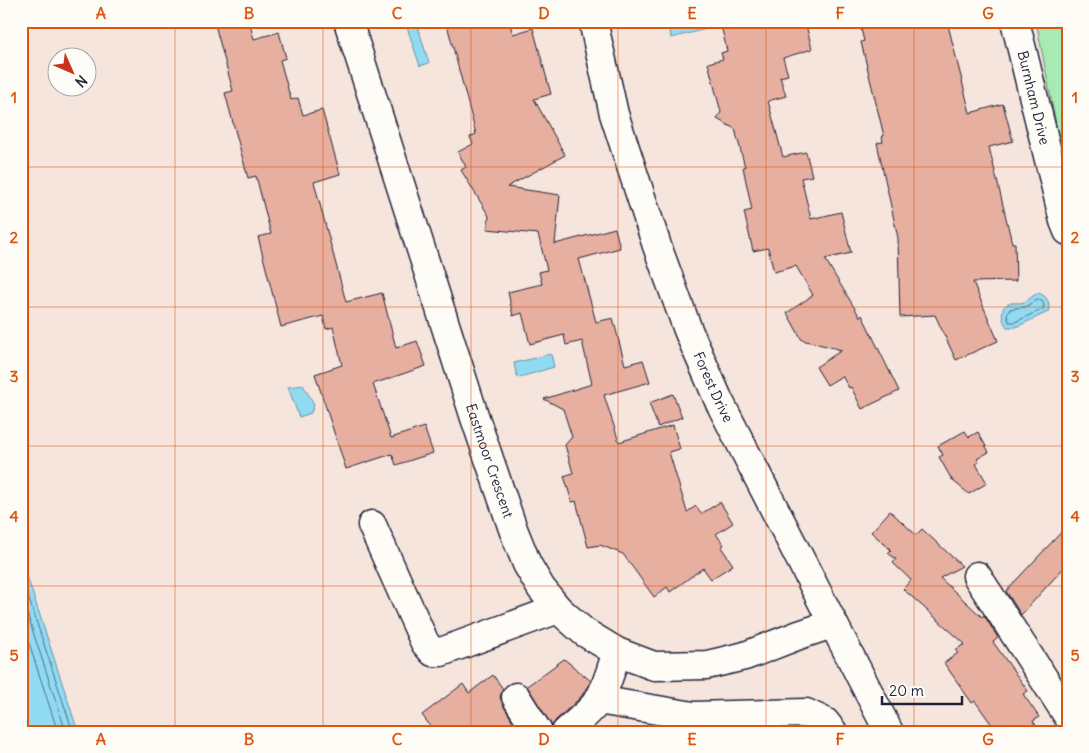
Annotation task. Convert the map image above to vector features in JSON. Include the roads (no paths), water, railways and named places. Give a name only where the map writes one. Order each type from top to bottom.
[{"type":"street","name":"Eastmoor Crescent","points":[[348,21],[475,418],[513,529],[527,564],[541,588],[558,609],[584,632],[617,652],[654,666],[707,665],[745,656],[832,624]]},
{"type":"street","name":"Forest Drive","points":[[592,21],[614,114],[657,246],[688,330],[719,401],[889,732]]},
{"type":"street","name":"Burnham Drive","points":[[1015,21],[1068,231]]},
{"type":"street","points":[[372,525],[425,643],[433,652],[441,652],[558,609]]},
{"type":"street","points":[[977,576],[1068,716]]},
{"type":"street","points":[[566,732],[598,700],[617,652]]},
{"type":"street","points":[[516,697],[538,732]]},
{"type":"street","points":[[598,700],[678,722],[693,716],[806,713],[825,722],[834,732]]},
{"type":"water","points":[[405,21],[416,21],[429,63],[420,66]]},
{"type":"water","points":[[669,21],[709,21],[710,28],[671,38]]},
{"type":"water","points":[[1038,293],[1048,300],[1048,312],[1016,327],[1007,327],[1002,317],[1004,307],[1011,303],[1024,302]]},
{"type":"water","points":[[551,354],[554,367],[517,378],[514,363]]},
{"type":"water","points":[[303,385],[314,404],[311,413],[299,417],[288,387]]},
{"type":"water","points":[[21,558],[71,710],[78,732],[21,732]]}]
